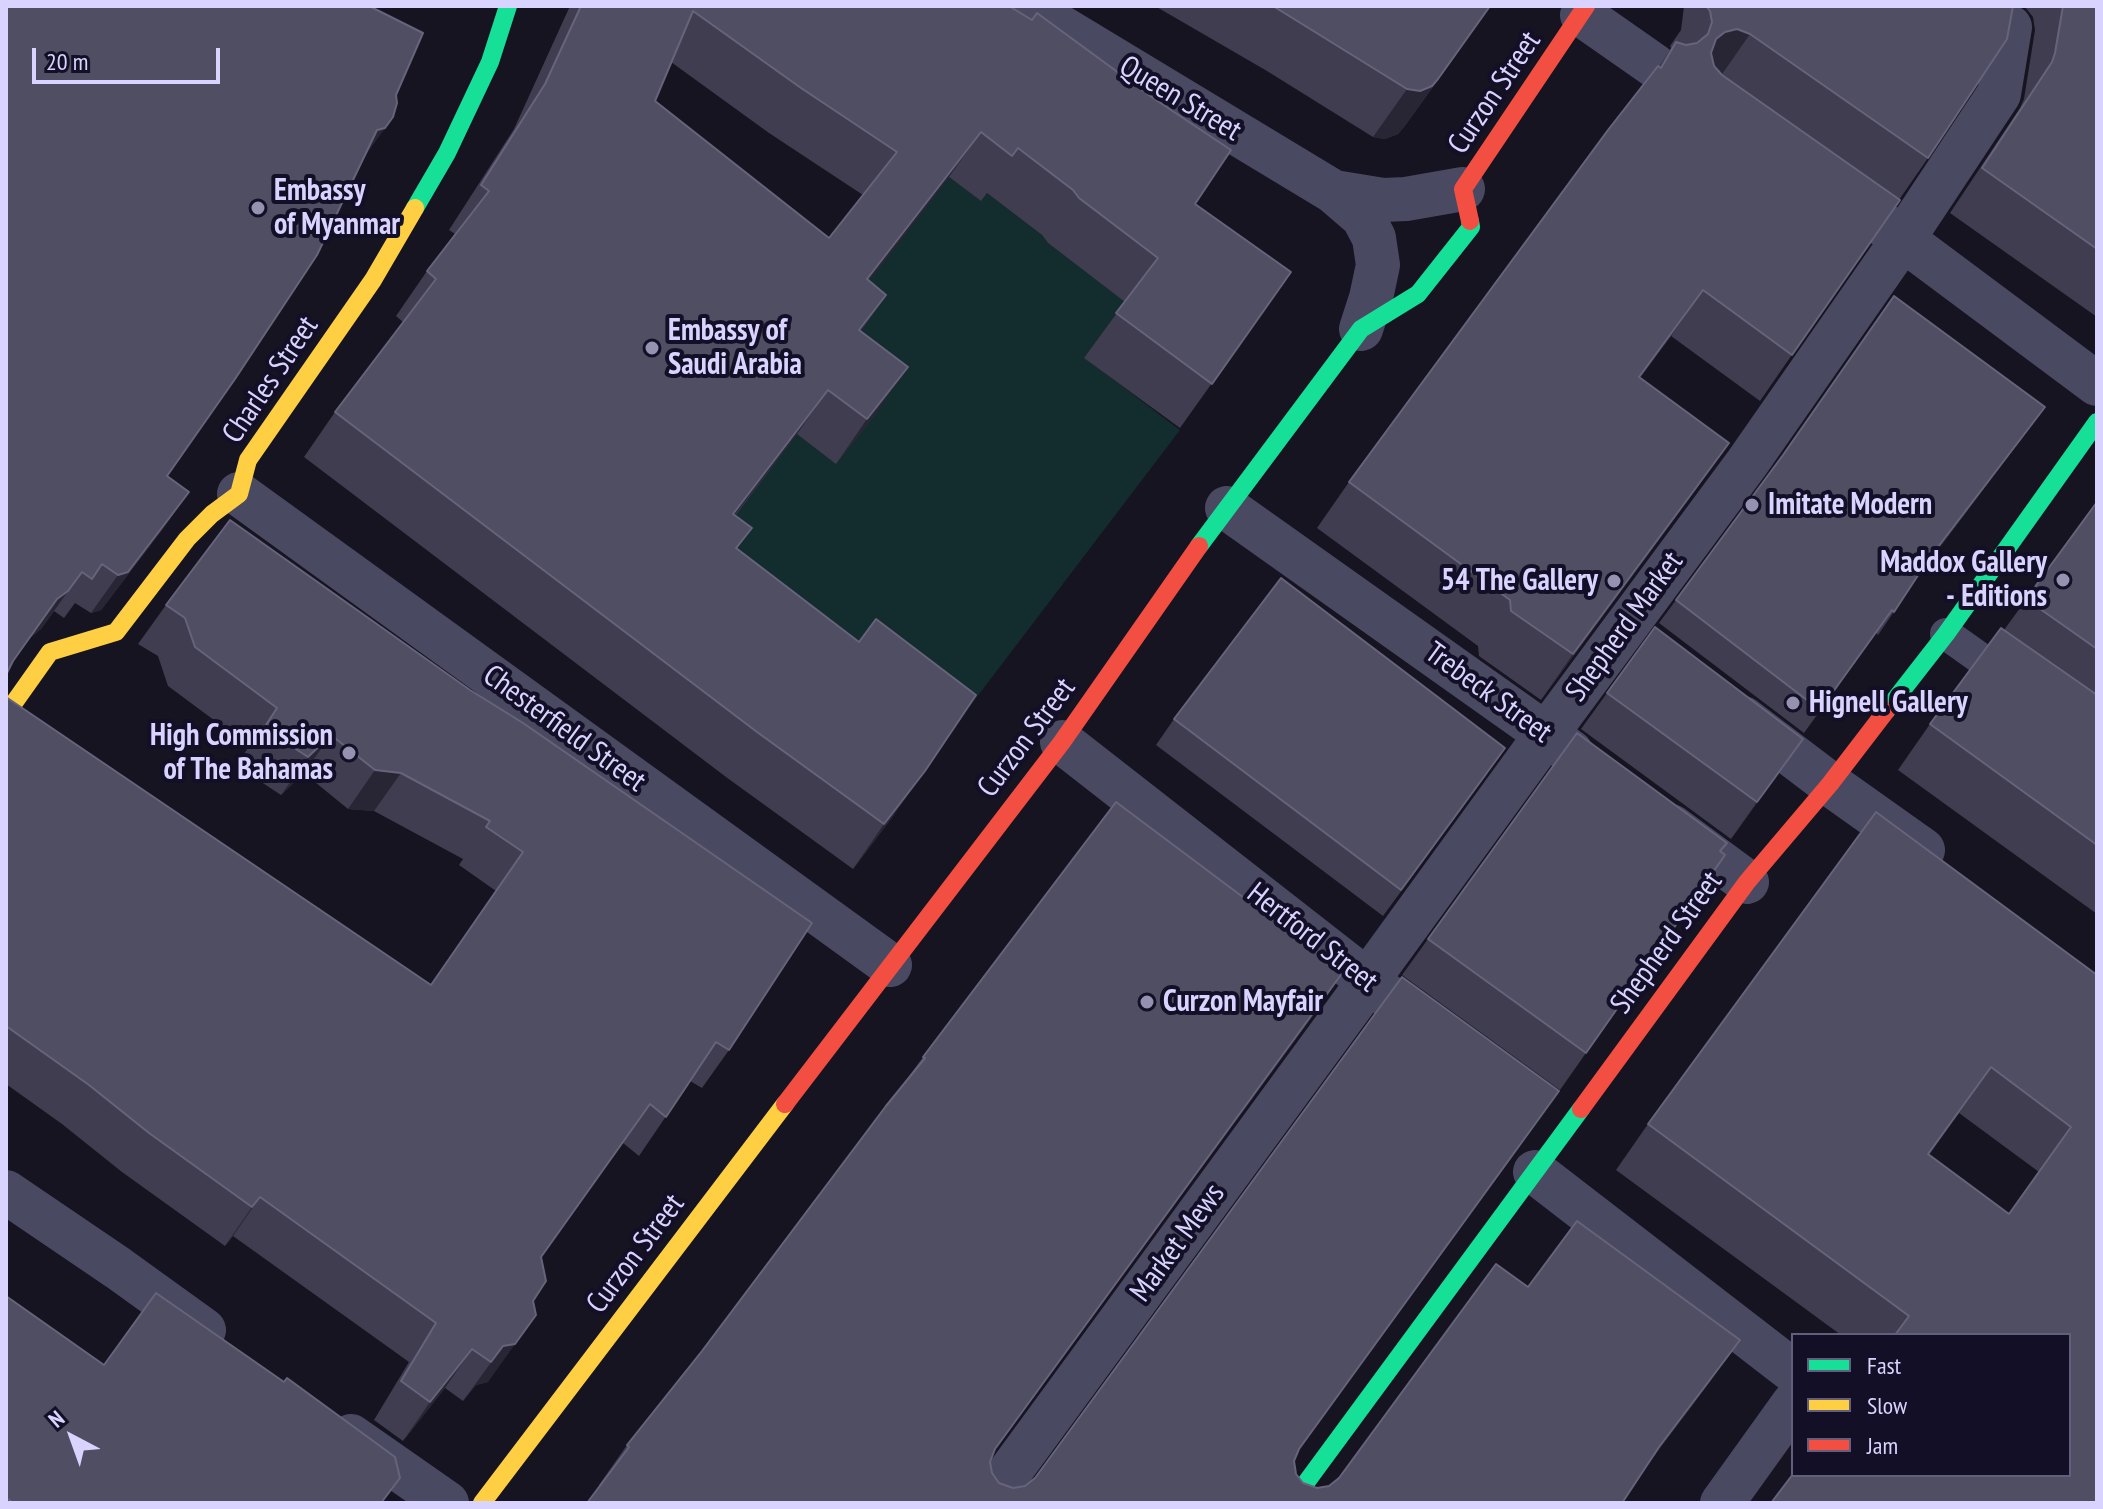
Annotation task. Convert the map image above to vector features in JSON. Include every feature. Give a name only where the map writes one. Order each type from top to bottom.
[{"type":"street","name":"Charles Street","points":[[6,714],[50,652],[116,632],[187,539],[212,514],[239,494],[248,460],[373,280],[447,153],[490,62],[508,6]]},
{"type":"street","name":"Queen Street","points":[[1026,6],[1334,192],[1363,217],[1374,238],[1378,265],[1361,329]]},
{"type":"street","points":[[1584,10],[1655,66]]},
{"type":"street","name":"Curzon Street","points":[[482,1503],[1062,742],[1227,508],[1361,329],[1418,294],[1471,227],[1463,189],[1584,10]]},
{"type":"street","name":"Shepherd Market","points":[[1367,981],[1743,468],[1903,239],[1999,94],[2010,27]]},
{"type":"street","name":"Queen Street","points":[[1334,192],[1383,200],[1463,189]]},
{"type":"street","points":[[1853,204],[2097,384]]},
{"type":"street","name":"Shepherd Street","points":[[1291,1503],[1535,1172],[1552,1115],[1830,784],[1946,634],[2097,422]]},
{"type":"street","points":[[1708,440],[1743,468]]},
{"type":"street","name":"Chesterfield Street","points":[[239,494],[890,965]]},
{"type":"street","name":"Trebeck Street","points":[[1227,508],[1598,773]]},
{"type":"street","points":[[1624,628],[1660,656]]},
{"type":"street","points":[[1709,692],[1954,873]]},
{"type":"street","name":"Hertford Street","points":[[1062,742],[1427,1025]]},
{"type":"street","points":[[1637,801],[1747,882]]},
{"type":"street","name":"Market Mews","points":[[987,1503],[1367,981]]},
{"type":"street","points":[[1535,1172],[1791,1369]]},
{"type":"street","points":[[6,1192],[229,1348]]},
{"type":"street","points":[[1722,1503],[1791,1407]]},
{"type":"street","points":[[316,1411],[447,1503]]},
{"type":"lane","points":[[1946,634],[2034,697]]},
{"type":"green space","points":[[949,177],[980,200],[987,193],[1127,303],[1085,358],[1180,430],[945,739],[701,559],[797,434],[836,324]]},
{"type":"building","points":[[6,6],[369,6],[423,33],[396,95],[393,117],[385,128],[377,130],[317,255],[167,476],[189,492],[128,572],[118,575],[102,564],[92,579],[82,572],[68,591],[57,599],[6,675]]},
{"type":"building","points":[[581,6],[1009,6],[1032,20],[1037,13],[1153,98],[1231,150],[1195,204],[1291,272],[1212,384],[1116,313],[1158,258],[1018,148],[1012,156],[981,132],[867,279],[886,295],[859,330],[908,367],[867,419],[828,390],[733,514],[752,528],[736,548],[859,642],[876,619],[976,695],[925,771],[884,824],[757,732],[335,412],[436,279],[427,271],[489,191],[481,185],[545,84]],"holes":[[[693,11],[897,152],[829,238],[655,101]]]},
{"type":"building","points":[[1273,6],[1490,6],[1438,79],[1432,86],[1420,91],[1407,89]]},
{"type":"building","points":[[1706,6],[2013,6],[2007,39],[1928,158],[1750,34],[1737,29],[1725,32],[1716,39],[1711,53],[1714,66],[1722,75],[1900,200],[1792,355],[1703,290],[1639,377],[1729,443],[1573,654],[1511,611],[1510,600],[1349,482],[1608,130],[1658,66],[1661,68],[1676,42],[1686,45],[1697,43],[1708,34],[1712,22]]},
{"type":"building","points":[[2063,6],[2097,6],[2097,249],[1982,168],[2052,62]]},
{"type":"building","points":[[1894,296],[2045,407],[1928,560],[1894,612],[1892,610],[1820,710],[1676,600],[1783,455]]},
{"type":"building","points":[[2097,502],[2097,649],[2026,599]]},
{"type":"building","points":[[230,520],[470,690],[523,723],[812,923],[729,1050],[716,1042],[666,1117],[650,1104],[541,1257],[546,1281],[533,1301],[536,1315],[515,1344],[503,1346],[491,1362],[472,1349],[430,1402],[401,1381],[436,1323],[260,1197],[252,1207],[6,1026],[6,697],[431,985],[523,852],[486,827],[490,821],[401,773],[375,770],[331,735],[308,757],[264,728],[277,708],[195,647],[185,618],[166,605]]},
{"type":"building","points":[[1281,578],[1505,748],[1401,890],[1174,719]]},
{"type":"building","points":[[1655,627],[1803,739],[1757,802],[1607,693]]},
{"type":"building","points":[[2001,628],[2097,695],[2097,845],[1930,724]]},
{"type":"building","points":[[1577,733],[1727,843],[1720,851],[1725,855],[1586,1053],[1428,939]]},
{"type":"building","points":[[1116,802],[1343,972],[995,1449],[990,1462],[992,1473],[999,1483],[1013,1488],[1025,1486],[1035,1478],[1402,977],[1559,1091],[1299,1449],[1294,1461],[1296,1474],[1303,1483],[1317,1488],[1329,1486],[1339,1478],[1496,1264],[1528,1287],[1577,1221],[1740,1340],[1659,1447],[1622,1503],[587,1503],[629,1447],[627,1445],[925,1058]]},
{"type":"building","points":[[1876,812],[2097,975],[2097,1503],[1771,1503],[1791,1477],[2071,1477],[2071,1333],[1896,1333],[1909,1316],[1648,1124]],"holes":[[[1991,1067],[2071,1127],[2009,1214],[1928,1154]]]},
{"type":"building","points":[[156,1293],[284,1382],[287,1378],[395,1457],[400,1478],[381,1503],[14,1503],[6,1498],[6,1296],[104,1365]]},
{"type":"traffic: fast","points":[[415,208],[447,153],[490,62],[508,6]]},
{"type":"traffic: fast","points":[[1199,546],[1361,329],[1418,294],[1471,227],[1470,221]]},
{"type":"traffic: fast","points":[[1886,711],[1946,634],[2097,422]]},
{"type":"traffic: fast","points":[[1291,1503],[1581,1109]]},
{"type":"traffic: slow","points":[[6,714],[50,652],[116,632],[187,539],[212,514],[239,494],[248,460],[373,280],[415,208]]},
{"type":"traffic: slow","points":[[482,1503],[785,1104]]},
{"type":"traffic: jam","points":[[1470,221],[1463,189],[1586,6]]},
{"type":"traffic: jam","points":[[785,1104],[1062,742],[1199,546]]},
{"type":"traffic: jam","points":[[1581,1109],[1747,882],[1830,784],[1886,711]]},
{"type":"place","name":"Embassy of Myanmar","points":[[258,208]]},
{"type":"place","name":"Embassy of Saudi Arabia","points":[[652,348]]},
{"type":"place","name":"Imitate Modern","points":[[1752,505]]},
{"type":"place","name":"Maddox Gallery - Editions","points":[[2063,580]]},
{"type":"place","name":"54 The Gallery","points":[[1614,581]]},
{"type":"place","name":"Hignell Gallery","points":[[1793,703]]},
{"type":"place","name":"High Commission of The Bahamas","points":[[349,753]]},
{"type":"place","name":"Curzon Mayfair","points":[[1147,1002]]}]
